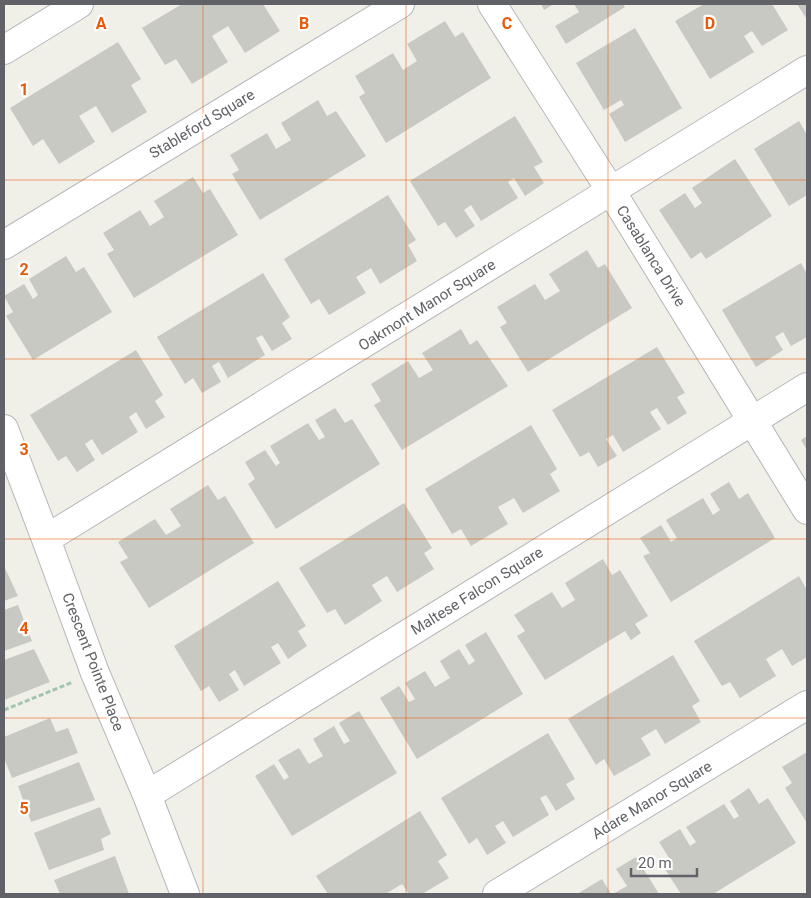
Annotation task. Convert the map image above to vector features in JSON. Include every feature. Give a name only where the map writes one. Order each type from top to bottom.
[{"type":"street","points":[[4,50],[79,4]]},
{"type":"street","name":"Stableford Square","points":[[4,245],[400,4]]},
{"type":"street","name":"Casablanca Drive","points":[[492,4],[611,191],[807,510]]},
{"type":"street","name":"Oakmont Manor Square","points":[[46,539],[807,70]]},
{"type":"street","name":"Maltese Falcon Square","points":[[147,795],[807,387]]},
{"type":"street","name":"Crescent Pointe Place","points":[[4,430],[95,673],[147,795],[185,894]]},
{"type":"street","name":"Adare Manor Square","points":[[497,894],[807,705]]},
{"type":"path","points":[[4,710],[95,673]]},
{"type":"building","points":[[182,4],[263,4],[280,31],[245,53],[228,26],[212,36],[228,62],[192,84],[176,59],[165,65],[142,28]]},
{"type":"building","points":[[541,4],[554,4],[544,10]]},
{"type":"building","points":[[574,4],[623,4],[625,7],[566,44],[555,26],[579,12]]},
{"type":"building","points":[[704,4],[772,4],[788,30],[762,46],[752,31],[744,36],[754,52],[710,79],[675,21]]},
{"type":"building","points":[[797,4],[807,4],[806,18]]},
{"type":"building","points":[[445,21],[455,37],[463,32],[491,78],[386,143],[359,97],[365,93],[355,76],[393,53],[403,70],[417,61],[407,44]]},
{"type":"building","points":[[635,28],[682,108],[625,142],[609,114],[624,105],[621,100],[604,110],[576,63]]},
{"type":"building","points":[[118,42],[141,79],[131,85],[147,112],[112,133],[96,106],[79,116],[95,142],[59,164],[43,139],[33,146],[10,108]]},
{"type":"building","points":[[318,100],[327,116],[336,111],[366,156],[260,220],[232,174],[239,170],[230,155],[267,133],[276,149],[291,140],[281,123]]},
{"type":"building","points":[[515,116],[543,162],[534,167],[544,183],[525,196],[514,178],[508,182],[518,198],[481,221],[471,205],[464,210],[475,226],[456,238],[445,222],[438,226],[410,181]]},
{"type":"building","points":[[799,121],[807,135],[807,195],[789,206],[754,149]]},
{"type":"building","points":[[735,159],[772,216],[706,259],[701,252],[691,259],[659,210],[685,193],[695,208],[702,203],[692,188]]},
{"type":"building","points":[[193,177],[203,193],[210,189],[238,235],[134,298],[107,254],[114,250],[103,233],[140,210],[150,226],[164,217],[154,201]]},
{"type":"building","points":[[388,195],[416,240],[408,245],[417,261],[380,284],[371,268],[356,277],[366,293],[329,315],[319,299],[311,304],[284,259]]},
{"type":"building","points":[[587,250],[598,268],[605,264],[632,308],[528,372],[500,327],[507,323],[497,307],[535,284],[545,300],[560,291],[549,274]]},
{"type":"building","points":[[66,256],[76,272],[84,267],[112,312],[33,360],[6,316],[13,312],[4,296],[24,284],[33,299],[38,295],[29,279]]},
{"type":"building","points":[[801,263],[807,274],[807,337],[791,346],[783,332],[775,337],[783,350],[756,367],[722,310]]},
{"type":"building","points":[[263,273],[290,317],[282,323],[292,339],[272,351],[262,335],[256,338],[265,355],[228,378],[219,362],[212,366],[221,382],[202,393],[193,378],[185,384],[157,337]]},
{"type":"building","points":[[461,329],[470,345],[477,340],[508,386],[402,450],[374,405],[381,401],[371,384],[408,361],[419,378],[433,370],[422,353]]},
{"type":"building","points":[[657,347],[685,393],[677,397],[687,413],[668,425],[657,408],[650,412],[661,429],[623,452],[613,435],[606,439],[617,456],[598,467],[589,452],[580,457],[552,410]]},
{"type":"building","points":[[136,350],[163,395],[155,401],[165,417],[146,429],[136,412],[129,417],[138,432],[102,455],[92,439],[85,444],[95,460],[77,472],[66,456],[58,461],[30,415]]},
{"type":"building","points":[[335,408],[345,423],[352,419],[380,464],[276,529],[248,484],[255,479],[245,462],[265,450],[276,466],[280,463],[270,446],[308,423],[319,440],[325,437],[315,420]]},
{"type":"building","points":[[531,425],[557,469],[550,474],[560,491],[523,513],[514,498],[498,507],[508,524],[471,546],[461,529],[452,534],[425,489]]},
{"type":"building","points":[[807,436],[807,450],[801,440]]},
{"type":"building","points":[[729,482],[739,499],[748,493],[775,538],[671,602],[643,556],[650,553],[640,538],[661,525],[671,542],[677,538],[666,520],[703,498],[713,515],[720,510],[710,494]]},
{"type":"building","points":[[208,485],[218,500],[225,496],[254,543],[149,608],[120,562],[128,558],[118,542],[155,519],[166,535],[181,526],[170,509]]},
{"type":"building","points":[[404,503],[432,548],[424,553],[434,569],[397,592],[387,576],[372,585],[382,601],[345,625],[335,609],[327,613],[299,568]]},
{"type":"building","points":[[603,559],[612,575],[620,570],[648,616],[635,624],[641,633],[631,640],[625,631],[545,680],[517,636],[525,631],[514,615],[552,592],[562,608],[575,600],[565,583]]},
{"type":"building","points":[[4,566],[18,596],[4,601]]},
{"type":"building","points":[[799,576],[807,590],[807,657],[792,666],[782,649],[766,659],[776,676],[740,698],[730,682],[722,686],[694,641]]},
{"type":"building","points":[[278,581],[306,626],[298,631],[307,646],[288,659],[278,643],[271,647],[281,663],[244,686],[235,670],[229,674],[239,690],[219,702],[209,686],[201,691],[174,646]]},
{"type":"building","points":[[18,605],[32,641],[4,651],[4,610]]},
{"type":"building","points":[[486,632],[523,694],[417,759],[380,698],[399,686],[409,702],[415,699],[405,683],[425,671],[435,687],[450,678],[440,661],[459,649],[469,665],[475,661],[465,645]]},
{"type":"building","points":[[34,649],[50,682],[4,700],[4,660]]},
{"type":"building","points":[[673,655],[700,701],[692,706],[701,722],[665,744],[656,729],[641,738],[651,755],[614,776],[604,759],[596,765],[568,719]]},
{"type":"building","points":[[359,711],[397,773],[292,836],[255,776],[274,764],[284,780],[289,777],[278,760],[299,748],[309,764],[323,756],[313,739],[334,726],[344,744],[350,741],[339,723]]},
{"type":"building","points":[[50,718],[56,732],[68,728],[78,753],[12,778],[4,758],[4,737]]},
{"type":"building","points":[[548,733],[575,779],[566,784],[575,799],[556,811],[546,795],[540,798],[549,815],[513,837],[503,821],[495,826],[506,843],[487,855],[477,838],[469,844],[441,798]]},
{"type":"building","points":[[807,752],[807,823],[785,788],[792,783],[782,767]]},
{"type":"building","points":[[79,762],[95,800],[31,822],[18,786]]},
{"type":"building","points":[[749,788],[759,804],[768,798],[796,843],[713,894],[681,894],[661,863],[669,858],[659,842],[680,829],[690,846],[696,842],[686,827],[724,804],[734,819],[739,816],[730,801]]},
{"type":"building","points":[[100,807],[111,834],[101,839],[104,850],[49,870],[34,833]]},
{"type":"building","points":[[420,811],[447,855],[438,861],[449,878],[422,894],[409,894],[402,884],[387,894],[328,894],[316,876]]},
{"type":"building","points":[[115,856],[129,894],[60,894],[54,880]]},
{"type":"building","points":[[636,857],[659,894],[613,894],[627,886],[616,869]]},
{"type":"building","points":[[602,879],[611,894],[577,894]]}]
